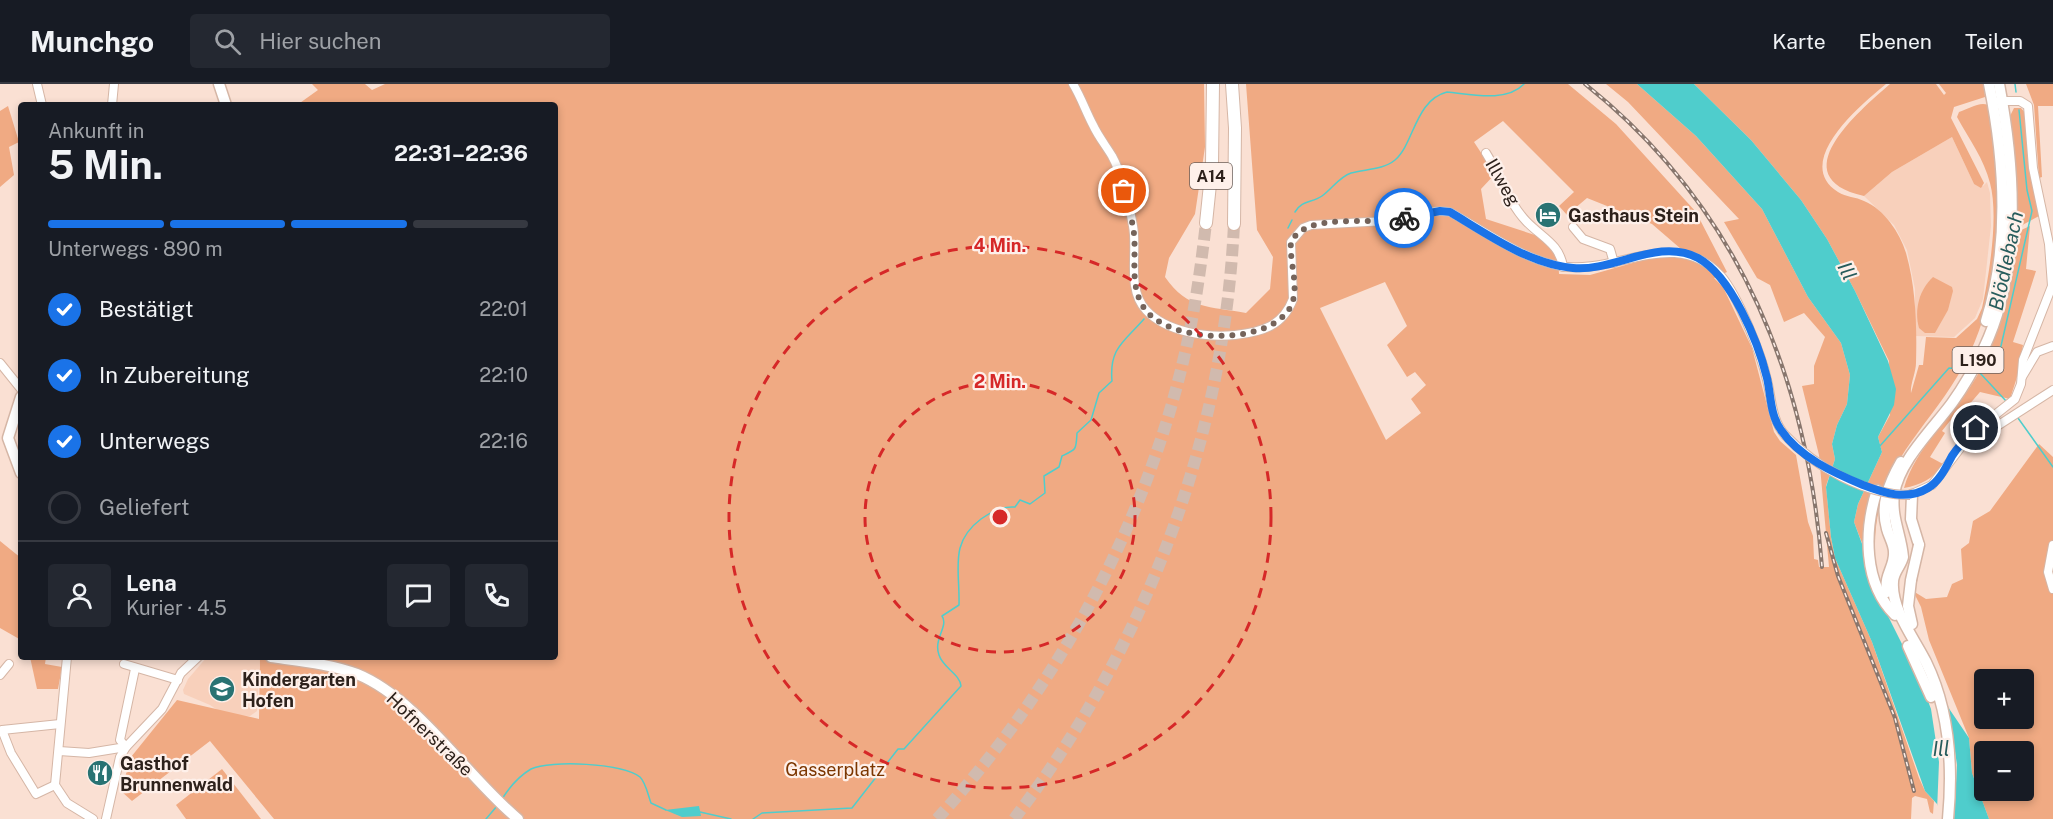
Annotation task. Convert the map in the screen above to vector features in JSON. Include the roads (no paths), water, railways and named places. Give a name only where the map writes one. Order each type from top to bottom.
[{"type":"highway","name":"A14","points":[[1206,223],[1212,165],[1213,84]]},
{"type":"highway","name":"A14","points":[[1232,84],[1235,128],[1234,224]]},
{"type":"highway","points":[[1235,128],[1240,113],[1240,84]]},
{"type":"main road","points":[[219,84],[225,102]]},
{"type":"main road","name":"L190","points":[[1989,84],[1997,101]]},
{"type":"main road","name":"L190","points":[[1914,636],[1894,595],[1893,581],[1898,549],[1884,520],[1887,490],[1906,453],[1966,368],[1981,335],[1992,300],[2003,220],[1997,101],[1999,84]]},
{"type":"main road","points":[[18,405],[4,440],[18,467]]},
{"type":"main road","points":[[1876,490],[1868,528],[1868,550],[1876,581],[1888,609],[1895,615]]},
{"type":"main road","points":[[1911,495],[1911,519],[1919,545],[1911,580],[1908,611],[1914,636],[1926,661],[1947,729],[1950,758],[1948,819]]},
{"type":"main road","points":[[1896,563],[1915,562],[1898,549]]},
{"type":"main road","name":"L190","points":[[1896,563],[1886,578],[1888,597],[1922,673],[1938,719],[1943,762],[1940,819]]},
{"type":"main road","name":"Hofnerstraße","points":[[292,660],[341,669],[378,685],[413,714],[518,819]]},
{"type":"street","points":[[37,84],[41,102]]},
{"type":"street","points":[[112,102],[114,84]]},
{"type":"street","points":[[1073,84],[1119,173],[1133,228],[1134,276],[1144,309],[1172,327],[1199,334],[1225,336],[1267,329],[1282,318],[1290,307],[1294,290],[1291,242],[1303,228],[1311,225],[1386,221],[1440,211],[1450,212],[1523,254],[1563,267],[1588,268],[1672,252],[1696,257],[1718,273],[1733,294],[1768,380],[1774,416],[1785,435],[1815,460],[1876,490],[1911,495],[1932,485],[1960,445],[1982,424],[2010,405],[2021,377],[2026,350],[2053,286],[2049,244],[2033,168],[2028,106],[2020,101],[1997,101]]},
{"type":"street","name":"Illweg","points":[[1486,153],[1525,220],[1546,237],[1562,256],[1563,267]]},
{"type":"street","points":[[1574,227],[1583,239],[1610,249],[1614,262]]},
{"type":"street","points":[[2021,377],[2037,352],[2053,346]]},
{"type":"street","points":[[0,363],[18,385]]},
{"type":"street","points":[[1982,424],[1991,430],[2053,390]]},
{"type":"street","points":[[2053,545],[2048,572],[2053,589]]},
{"type":"street","points":[[67,660],[55,784],[67,803],[93,819]]},
{"type":"street","points":[[106,819],[120,757],[126,747],[162,709],[187,666],[194,660]]},
{"type":"street","points":[[0,675],[9,664]]},
{"type":"street","points":[[124,664],[178,680]]},
{"type":"street","points":[[126,747],[120,740],[120,729],[135,669]]},
{"type":"street","points":[[55,784],[36,794],[11,753],[1,730],[60,724]]},
{"type":"street","points":[[59,751],[89,753],[126,747]]},
{"type":"water","name":"Ill","points":[[1637,84],[1694,84],[1751,140],[1801,200],[1827,239],[1888,361],[1896,389],[1894,405],[1878,437],[1882,452],[1858,504],[1854,522],[1865,552],[1950,710],[1969,738],[1974,801],[1982,801],[1989,819],[1944,819],[1937,804],[1925,791],[1872,642],[1835,558],[1826,487],[1835,459],[1832,444],[1837,425],[1847,404],[1850,375],[1841,343],[1808,297],[1762,209],[1696,136]]},
{"type":"water","points":[[699,806],[701,816],[682,817],[665,810]]},
{"type":"waterway","points":[[1295,212],[1304,204],[1322,196],[1347,175],[1379,167],[1395,160],[1407,144],[1421,113],[1436,97],[1447,92],[1487,96],[1508,94],[1524,84]]},
{"type":"waterway","points":[[2015,84],[2016,92]]},
{"type":"waterway","name":"Blödlebach","points":[[1979,372],[1984,372],[2001,346],[2032,211],[2027,190],[2019,110]]},
{"type":"waterway","points":[[1288,228],[1292,220]]},
{"type":"waterway","points":[[753,819],[762,813],[852,808],[898,749],[904,749],[961,686],[958,678],[941,660],[938,644],[944,624],[942,616],[959,605],[958,557],[964,538],[971,528],[993,511],[1015,507],[1020,500],[1030,504],[1045,493],[1044,476],[1059,467],[1062,456],[1075,448],[1077,433],[1091,420],[1099,393],[1112,381],[1113,361],[1119,346],[1144,319]]},
{"type":"waterway","name":"Blödlebach","points":[[1879,447],[1949,368],[1962,369]]},
{"type":"waterway","points":[[1980,373],[2006,401]]},
{"type":"waterway","points":[[2018,418],[2053,467]]},
{"type":"waterway","points":[[502,799],[515,782],[531,769],[554,764],[586,764],[631,772],[640,777],[651,803],[666,810]]},
{"type":"waterway","points":[[486,819],[497,806]]},
{"type":"waterway","points":[[700,812],[731,819]]},
{"type":"tunnel","points":[[937,819],[980,769],[1020,716],[1057,660],[1091,602],[1121,542],[1147,480],[1168,417],[1192,321],[1206,223]]},
{"type":"tunnel","points":[[1014,819],[1061,753],[1102,684],[1139,612],[1169,538],[1195,462],[1214,384],[1227,305],[1234,224]]},
{"type":"railway","points":[[1585,84],[1638,132],[1684,184],[1723,240],[1755,300],[1781,362],[1800,428],[1814,496],[1822,567]]},
{"type":"railway","points":[[1826,533],[1838,576],[1895,718],[1914,791]]},
{"type":"place","name":"Gasthaus Stein","points":[[1548,215]]},
{"type":"place","name":"Kindergarten Hofen","points":[[222,689]]},
{"type":"place","name":"Gasthof Brunnenwald","points":[[100,773]]},
{"type":"park label","name":"Gasserplatz","points":[[835,769]]}]
